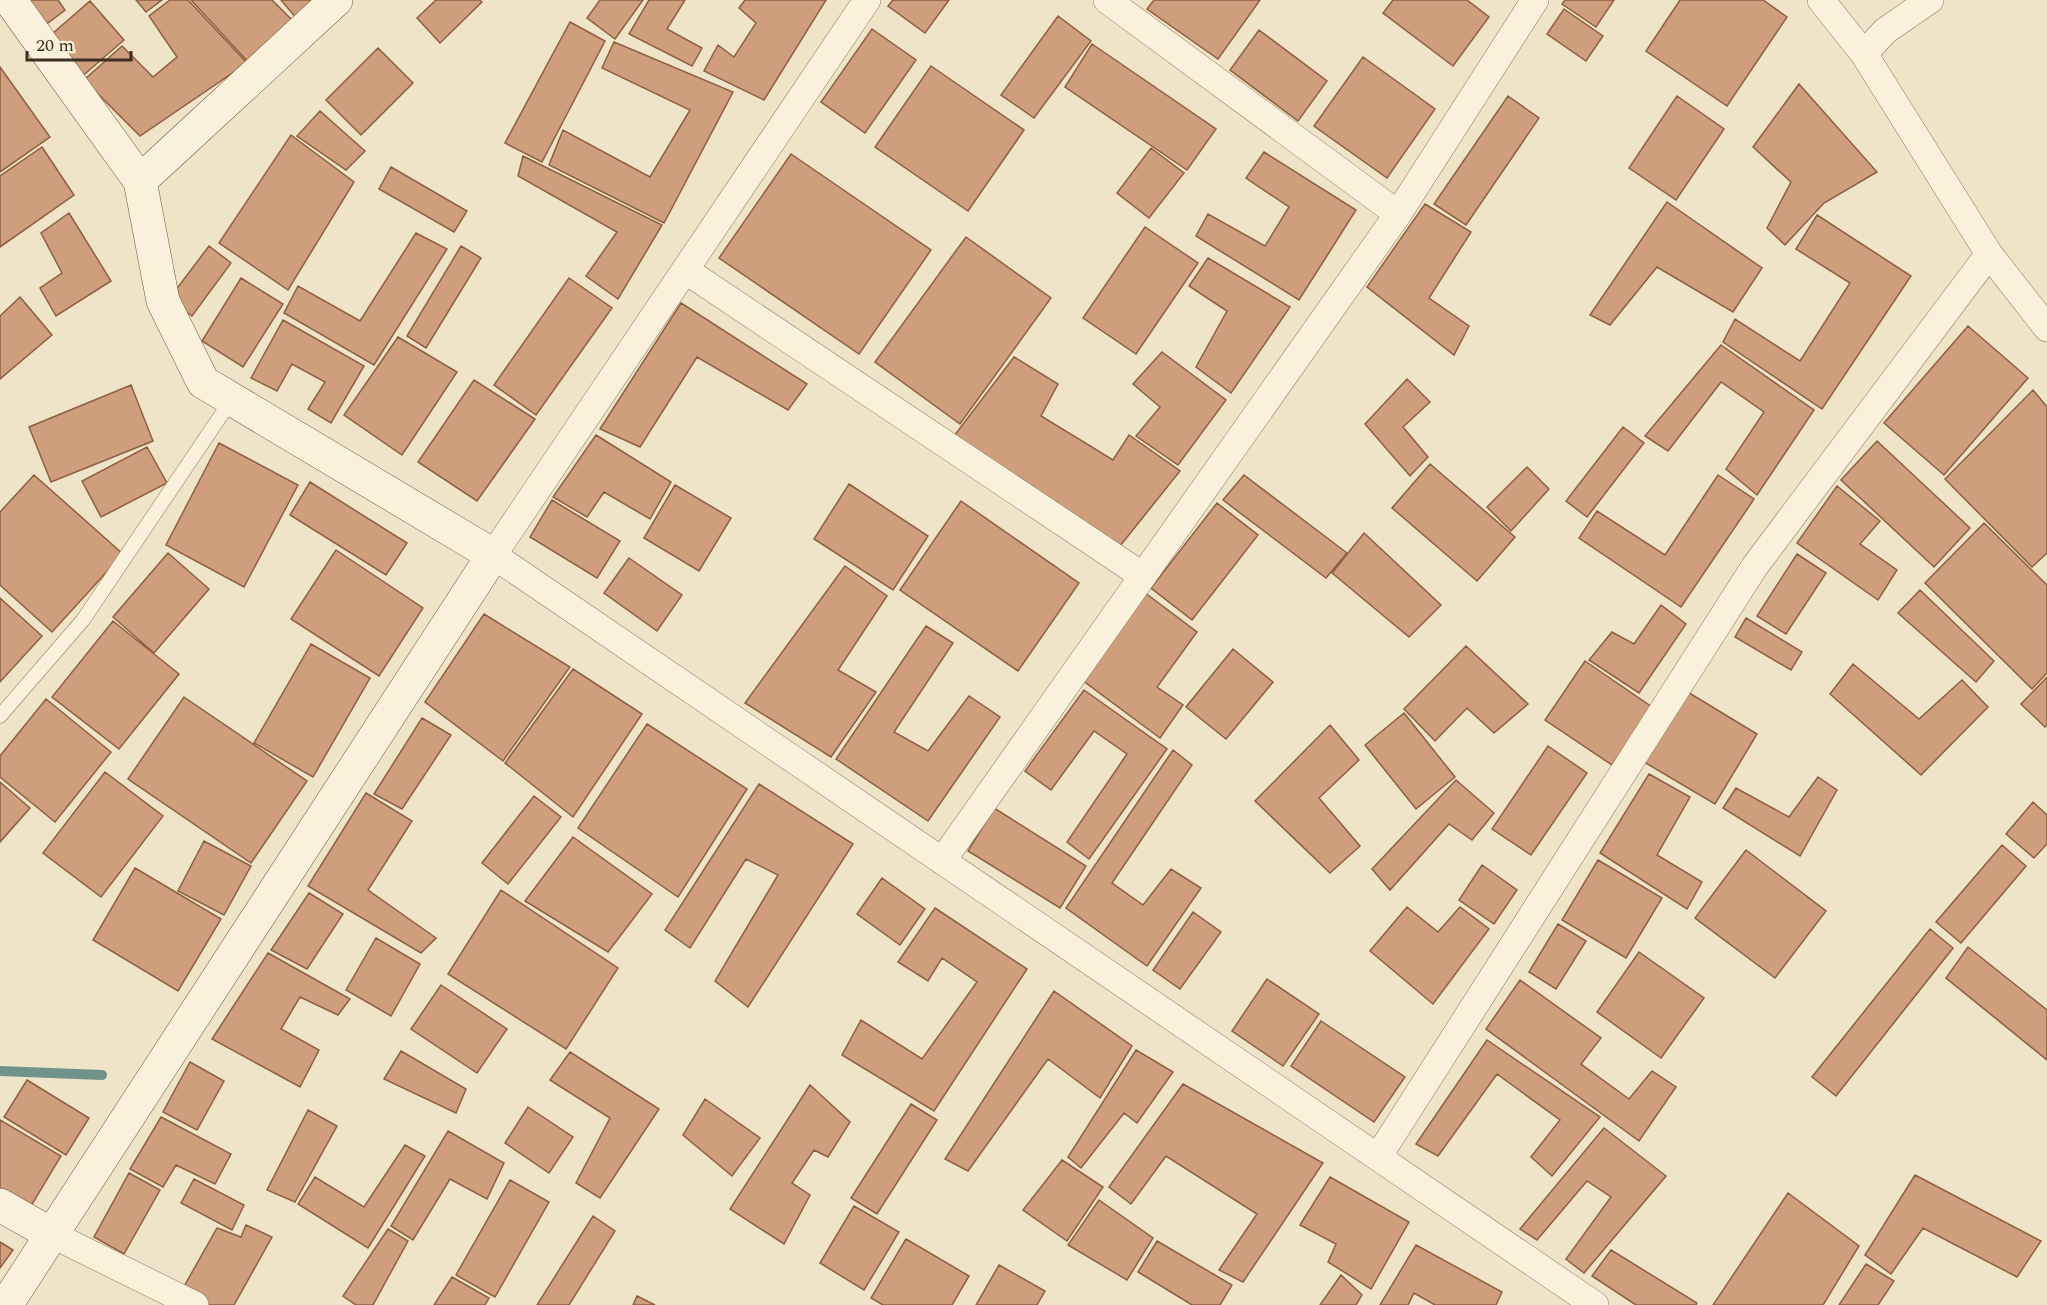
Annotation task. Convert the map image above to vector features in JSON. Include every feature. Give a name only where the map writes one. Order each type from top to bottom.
[{"type":"street","points":[[10,0],[140,181],[163,301],[203,382],[493,555],[1595,1305]]},
{"type":"street","points":[[140,181],[336,0]]},
{"type":"street","points":[[6,1305],[493,555],[867,0]]},
{"type":"street","points":[[1107,0],[1398,214]]},
{"type":"street","points":[[942,861],[1398,214],[1535,0]]},
{"type":"street","points":[[1821,0],[1864,54],[1989,254],[2047,328]]},
{"type":"street","points":[[1864,54],[1885,31],[1930,0]]},
{"type":"street","points":[[1378,1157],[1755,566],[1989,254]]},
{"type":"street","points":[[685,270],[1143,576]]},
{"type":"street","points":[[0,1205],[51,1234],[195,1305]]},
{"type":"lane","points":[[0,716],[83,620],[232,399]]},
{"type":"building","points":[[23,0],[58,0],[65,10],[44,26]]},
{"type":"building","points":[[136,0],[162,0],[146,12]]},
{"type":"building","points":[[170,0],[188,0],[247,63],[140,136],[84,80],[122,46],[153,77],[177,57],[149,16]]},
{"type":"building","points":[[191,0],[272,0],[296,24],[250,64]]},
{"type":"building","points":[[281,0],[319,0],[297,19]]},
{"type":"building","points":[[436,0],[480,0],[482,2],[440,43],[417,18]]},
{"type":"building","points":[[600,0],[643,0],[615,39],[587,18]]},
{"type":"building","points":[[649,0],[685,0],[667,29],[702,48],[692,66],[629,34]]},
{"type":"building","points":[[745,0],[826,0],[764,100],[704,71],[718,45],[734,57],[756,23],[739,8]]},
{"type":"building","points":[[893,0],[949,0],[925,33],[888,6]]},
{"type":"building","points":[[1154,0],[1260,0],[1218,59],[1147,9]]},
{"type":"building","points":[[1393,0],[1467,0],[1489,17],[1453,66],[1383,13]]},
{"type":"building","points":[[1565,0],[1614,0],[1596,27],[1562,4]]},
{"type":"building","points":[[1680,0],[1763,0],[1787,17],[1727,106],[1646,51]]},
{"type":"building","points":[[90,1],[124,40],[79,79],[45,40]]},
{"type":"building","points":[[1564,9],[1603,36],[1586,61],[1547,34]]},
{"type":"building","points":[[1058,16],[1091,41],[1034,118],[1001,95]]},
{"type":"building","points":[[570,22],[605,41],[542,162],[505,143]]},
{"type":"building","points":[[872,29],[916,60],[865,133],[821,102]]},
{"type":"building","points":[[1259,30],[1327,81],[1298,121],[1230,70]]},
{"type":"building","points":[[614,42],[733,92],[664,223],[549,165],[563,130],[650,177],[690,110],[602,68]]},
{"type":"building","points":[[1092,44],[1216,129],[1187,170],[1065,87]]},
{"type":"building","points":[[378,48],[413,83],[361,135],[326,100]]},
{"type":"building","points":[[1363,57],[1435,109],[1387,178],[1314,126]]},
{"type":"building","points":[[931,66],[1024,130],[968,211],[875,147]]},
{"type":"building","points":[[0,67],[50,137],[0,172]]},
{"type":"building","points":[[1799,84],[1877,172],[1824,203],[1785,245],[1767,228],[1791,182],[1753,147]]},
{"type":"building","points":[[1508,96],[1539,118],[1466,225],[1434,204]]},
{"type":"building","points":[[1677,96],[1724,129],[1676,200],[1629,168]]},
{"type":"building","points":[[320,111],[365,151],[346,170],[297,136]]},
{"type":"building","points":[[291,135],[354,182],[288,290],[219,243]]},
{"type":"building","points":[[42,147],[74,195],[0,247],[0,176]]},
{"type":"building","points":[[1151,148],[1184,173],[1149,218],[1117,193]]},
{"type":"building","points":[[1264,152],[1356,210],[1299,300],[1196,236],[1208,214],[1265,246],[1289,207],[1246,178]]},
{"type":"building","points":[[791,154],[931,250],[859,354],[719,258]]},
{"type":"building","points":[[523,156],[662,225],[618,299],[586,276],[617,232],[518,176]]},
{"type":"building","points":[[391,167],[467,211],[454,232],[379,189]]},
{"type":"building","points":[[1667,202],[1762,268],[1733,312],[1657,267],[1610,325],[1590,315]]},
{"type":"building","points":[[1425,204],[1471,232],[1429,298],[1469,326],[1454,355],[1367,287]]},
{"type":"building","points":[[69,213],[111,281],[56,316],[40,288],[62,273],[41,233]]},
{"type":"building","points":[[1817,215],[1911,276],[1822,409],[1723,342],[1735,319],[1800,361],[1850,283],[1796,249]]},
{"type":"building","points":[[1145,227],[1198,263],[1136,354],[1083,318]]},
{"type":"building","points":[[416,233],[447,249],[374,365],[284,313],[298,286],[360,321]]},
{"type":"building","points":[[966,237],[1051,298],[960,424],[875,362]]},
{"type":"building","points":[[209,246],[231,263],[192,316],[169,299]]},
{"type":"building","points":[[461,246],[481,258],[426,348],[407,336]]},
{"type":"building","points":[[1208,258],[1290,307],[1231,393],[1196,367],[1227,311],[1189,286]]},
{"type":"building","points":[[241,278],[283,304],[243,367],[202,341]]},
{"type":"building","points":[[569,278],[612,308],[536,415],[494,385]]},
{"type":"building","points":[[20,297],[52,335],[0,379],[0,316]]},
{"type":"building","points":[[681,303],[807,384],[788,410],[697,357],[640,447],[600,429]]},
{"type":"building","points":[[283,320],[364,366],[331,423],[308,409],[325,382],[292,364],[277,391],[251,378]]},
{"type":"building","points":[[1968,326],[2028,378],[1944,475],[1884,423]]},
{"type":"building","points":[[398,337],[457,372],[402,455],[344,415]]},
{"type":"building","points":[[1721,345],[1814,410],[1757,495],[1726,469],[1764,412],[1721,382],[1668,451],[1645,436]]},
{"type":"building","points":[[1162,352],[1226,400],[1178,465],[1136,436],[1160,407],[1133,384]]},
{"type":"building","points":[[1014,357],[1058,384],[1041,416],[1113,460],[1129,435],[1180,471],[1120,546],[954,436]]},
{"type":"building","points":[[1407,379],[1430,402],[1403,427],[1428,457],[1410,476],[1365,424]]},
{"type":"building","points":[[474,380],[535,419],[477,501],[418,462]]},
{"type":"building","points":[[131,385],[153,441],[51,482],[29,427]]},
{"type":"building","points":[[2033,390],[2047,407],[2047,553],[2032,567],[1945,479]]},
{"type":"building","points":[[1623,427],[1644,443],[1587,517],[1566,501]]},
{"type":"building","points":[[596,435],[671,482],[650,519],[604,492],[587,517],[553,497]]},
{"type":"building","points":[[1877,441],[1970,528],[1934,567],[1841,480]]},
{"type":"building","points":[[219,443],[298,485],[244,587],[166,545]]},
{"type":"building","points":[[147,447],[167,483],[101,517],[82,481]]},
{"type":"building","points":[[1430,464],[1515,537],[1477,581],[1392,508]]},
{"type":"building","points":[[1527,467],[1549,489],[1511,531],[1487,507]]},
{"type":"building","points":[[34,475],[123,554],[52,632],[0,585],[0,512]]},
{"type":"building","points":[[1244,475],[1347,553],[1326,578],[1223,500]]},
{"type":"building","points":[[1718,475],[1754,499],[1681,607],[1579,538],[1597,511],[1665,555]]},
{"type":"building","points":[[310,482],[407,543],[386,575],[290,515]]},
{"type":"building","points":[[849,484],[928,536],[893,590],[814,539]]},
{"type":"building","points":[[675,485],[731,518],[699,571],[644,538]]},
{"type":"building","points":[[1837,486],[1880,521],[1860,544],[1897,570],[1878,600],[1797,543]]},
{"type":"building","points":[[552,500],[620,541],[597,578],[530,537]]},
{"type":"building","points":[[961,501],[1079,583],[1018,671],[900,590]]},
{"type":"building","points":[[1217,503],[1258,535],[1192,620],[1151,588]]},
{"type":"building","points":[[1984,523],[2047,585],[2047,673],[2032,689],[1925,583]]},
{"type":"building","points":[[1364,533],[1441,605],[1409,637],[1332,573]]},
{"type":"building","points":[[336,550],[423,608],[379,676],[291,619]]},
{"type":"building","points":[[168,553],[209,589],[154,653],[113,617]]},
{"type":"building","points":[[1797,554],[1826,573],[1786,634],[1757,616]]},
{"type":"building","points":[[629,558],[682,595],[657,631],[604,593]]},
{"type":"building","points":[[845,566],[887,596],[838,670],[876,692],[831,757],[745,703]]},
{"type":"building","points":[[1920,590],[1994,661],[1976,682],[1898,613]]},
{"type":"building","points":[[1144,592],[1197,632],[1157,687],[1183,705],[1160,738],[1082,680]]},
{"type":"building","points":[[0,598],[42,636],[0,682]]},
{"type":"building","points":[[1661,605],[1686,624],[1639,693],[1589,660],[1612,632],[1634,644]]},
{"type":"building","points":[[484,614],[570,667],[503,761],[425,702]]},
{"type":"building","points":[[1746,618],[1802,652],[1791,670],[1735,637]]},
{"type":"building","points":[[113,621],[179,674],[119,749],[52,697]]},
{"type":"building","points":[[926,626],[953,643],[894,732],[928,751],[969,696],[1000,717],[928,821],[836,759]]},
{"type":"building","points":[[311,644],[370,678],[313,777],[254,743]]},
{"type":"building","points":[[1466,646],[1528,704],[1494,733],[1467,708],[1435,741],[1404,709]]},
{"type":"building","points":[[1233,649],[1273,682],[1226,739],[1186,707]]},
{"type":"building","points":[[1585,661],[1652,707],[1612,765],[1545,720]]},
{"type":"building","points":[[1853,664],[1919,719],[1962,680],[1988,707],[1921,775],[1830,694]]},
{"type":"building","points":[[573,669],[642,714],[573,817],[505,763]]},
{"type":"building","points":[[2047,677],[2047,725],[2045,727],[2021,704]]},
{"type":"building","points":[[1084,690],[1167,749],[1089,859],[1067,842],[1127,754],[1094,731],[1051,790],[1025,771]]},
{"type":"building","points":[[1686,691],[1757,734],[1715,804],[1644,762]]},
{"type":"building","points":[[184,697],[307,781],[251,863],[128,779]]},
{"type":"building","points":[[46,699],[111,752],[55,822],[0,777],[0,756]]},
{"type":"building","points":[[1404,713],[1455,777],[1416,809],[1365,745]]},
{"type":"building","points":[[422,718],[451,735],[402,809],[374,794]]},
{"type":"building","points":[[647,724],[747,789],[678,897],[578,828]]},
{"type":"building","points":[[1330,725],[1359,760],[1319,798],[1360,846],[1330,873],[1255,801]]},
{"type":"building","points":[[1548,746],[1587,773],[1531,855],[1492,829]]},
{"type":"building","points":[[1173,750],[1192,765],[1112,883],[1143,905],[1171,869],[1201,888],[1147,966],[1066,908]]},
{"type":"building","points":[[105,772],[163,816],[101,897],[43,853]]},
{"type":"building","points":[[1649,774],[1690,797],[1657,855],[1702,882],[1687,909],[1600,853]]},
{"type":"building","points":[[1818,777],[1837,790],[1800,856],[1723,808],[1736,788],[1789,817]]},
{"type":"building","points":[[1456,780],[1494,813],[1472,840],[1449,824],[1390,890],[1372,869]]},
{"type":"building","points":[[0,782],[30,808],[0,842]]},
{"type":"building","points":[[759,784],[853,844],[748,1007],[715,981],[778,875],[746,859],[690,948],[665,930]]},
{"type":"building","points":[[366,793],[412,821],[368,890],[436,938],[421,953],[308,886]]},
{"type":"building","points":[[534,796],[561,817],[508,884],[482,863]]},
{"type":"building","points":[[2033,802],[2047,815],[2047,844],[2034,858],[2006,834]]},
{"type":"building","points":[[994,808],[1086,866],[1060,908],[968,851]]},
{"type":"building","points":[[573,837],[652,894],[608,952],[525,901]]},
{"type":"building","points":[[204,841],[251,866],[224,915],[178,891]]},
{"type":"building","points":[[2002,845],[2026,866],[1961,943],[1936,922]]},
{"type":"building","points":[[1746,850],[1826,911],[1775,978],[1695,918]]},
{"type":"building","points":[[1598,860],[1662,898],[1626,958],[1562,920]]},
{"type":"building","points":[[1482,865],[1517,890],[1494,924],[1459,900]]},
{"type":"building","points":[[135,868],[221,919],[178,991],[93,940]]},
{"type":"building","points":[[882,878],[925,909],[900,945],[857,914]]},
{"type":"building","points":[[501,890],[618,968],[566,1049],[448,974]]},
{"type":"building","points":[[309,893],[343,914],[307,969],[271,950]]},
{"type":"building","points":[[1407,907],[1438,932],[1460,907],[1489,929],[1433,1004],[1370,951]]},
{"type":"building","points":[[935,908],[1027,969],[934,1111],[842,1055],[861,1020],[922,1059],[977,982],[942,958],[928,981],[898,962]]},
{"type":"building","points":[[1193,912],[1221,932],[1180,989],[1153,970]]},
{"type":"building","points":[[1558,924],[1586,941],[1556,989],[1529,972]]},
{"type":"building","points":[[1930,929],[1953,948],[1836,1096],[1812,1077]]},
{"type":"building","points":[[376,938],[420,964],[391,1016],[346,990]]},
{"type":"building","points":[[1968,947],[2047,1010],[2047,1060],[1946,978]]},
{"type":"building","points":[[1639,952],[1704,998],[1661,1058],[1597,1012]]},
{"type":"building","points":[[268,953],[350,999],[338,1015],[300,997],[281,1029],[319,1050],[300,1087],[212,1039]]},
{"type":"building","points":[[1267,979],[1319,1014],[1283,1066],[1232,1031]]},
{"type":"building","points":[[1520,980],[1601,1038],[1581,1064],[1629,1099],[1652,1071],[1676,1087],[1639,1141],[1486,1029]]},
{"type":"building","points":[[441,985],[507,1029],[477,1073],[411,1029]]},
{"type":"building","points":[[1054,991],[1132,1046],[1100,1098],[1048,1059],[968,1171],[945,1159]]},
{"type":"building","points":[[1321,1021],[1405,1077],[1374,1122],[1291,1066]]},
{"type":"building","points":[[1487,1040],[1600,1117],[1552,1176],[1531,1157],[1560,1120],[1497,1074],[1438,1156],[1416,1144]]},
{"type":"building","points":[[1136,1050],[1173,1072],[1137,1123],[1124,1113],[1081,1168],[1068,1157]]},
{"type":"building","points":[[401,1051],[466,1089],[456,1113],[384,1079]]},
{"type":"building","points":[[570,1052],[659,1109],[600,1198],[576,1183],[610,1118],[550,1080]]},
{"type":"building","points":[[190,1062],[224,1081],[197,1130],[163,1112]]},
{"type":"building","points":[[27,1080],[89,1118],[66,1155],[4,1117]]},
{"type":"building","points":[[1183,1084],[1323,1163],[1243,1282],[1219,1270],[1257,1214],[1166,1156],[1131,1204],[1109,1187]]},
{"type":"building","points":[[810,1085],[850,1122],[828,1157],[814,1150],[792,1183],[810,1195],[784,1244],[730,1209]]},
{"type":"building","points":[[705,1099],[760,1138],[732,1176],[683,1135]]},
{"type":"building","points":[[911,1104],[937,1120],[877,1214],[851,1198]]},
{"type":"building","points":[[528,1107],[573,1137],[549,1173],[505,1143]]},
{"type":"building","points":[[308,1110],[337,1126],[295,1202],[267,1190]]},
{"type":"building","points":[[161,1117],[231,1154],[215,1184],[176,1165],[163,1187],[130,1169]]},
{"type":"building","points":[[0,1120],[61,1156],[31,1206],[0,1188]]},
{"type":"building","points":[[1604,1128],[1666,1176],[1584,1273],[1566,1259],[1611,1197],[1587,1181],[1537,1240],[1520,1229]]},
{"type":"building","points":[[448,1131],[504,1163],[487,1199],[450,1179],[413,1240],[391,1226]]},
{"type":"building","points":[[405,1145],[425,1156],[368,1248],[298,1204],[315,1177],[364,1207]]},
{"type":"building","points":[[1062,1160],[1103,1187],[1067,1241],[1023,1210]]},
{"type":"building","points":[[129,1173],[160,1190],[124,1254],[94,1237]]},
{"type":"building","points":[[1915,1175],[2041,1241],[2017,1277],[1923,1228],[1891,1274],[1865,1255]]},
{"type":"building","points":[[1330,1177],[1409,1222],[1371,1289],[1328,1262],[1336,1244],[1300,1225]]},
{"type":"building","points":[[194,1179],[244,1205],[232,1230],[181,1203]]},
{"type":"building","points":[[510,1180],[549,1202],[495,1297],[456,1275]]},
{"type":"building","points":[[1788,1193],[1859,1246],[1823,1305],[1713,1305]]},
{"type":"building","points":[[1099,1200],[1153,1238],[1127,1280],[1068,1245]]},
{"type":"building","points":[[854,1206],[899,1232],[864,1290],[820,1263]]},
{"type":"building","points":[[593,1216],[615,1231],[569,1305],[537,1305]]},
{"type":"building","points":[[246,1225],[272,1237],[234,1305],[207,1305],[182,1290],[217,1228],[241,1237]]},
{"type":"building","points":[[388,1229],[408,1241],[373,1305],[356,1305],[343,1296]]},
{"type":"building","points":[[906,1239],[969,1276],[952,1305],[883,1305],[871,1298]]},
{"type":"building","points":[[1157,1241],[1232,1285],[1220,1305],[1192,1305],[1138,1272]]},
{"type":"building","points":[[0,1242],[13,1250],[0,1268]]},
{"type":"building","points":[[1416,1245],[1502,1292],[1496,1305],[1435,1305],[1414,1293],[1408,1305],[1380,1305]]},
{"type":"building","points":[[1611,1250],[1697,1303],[1696,1305],[1636,1305],[1592,1276]]},
{"type":"building","points":[[1866,1264],[1894,1281],[1878,1305],[1839,1305]]},
{"type":"building","points":[[999,1265],[1045,1291],[1037,1305],[976,1305]]},
{"type":"building","points":[[1341,1275],[1362,1295],[1356,1305],[1320,1305]]},
{"type":"building","points":[[452,1277],[489,1298],[485,1305],[434,1305]]},
{"type":"building","points":[[637,1296],[655,1305],[633,1305]]},
{"type":"waterway","points":[[0,1071],[102,1075]]}]
